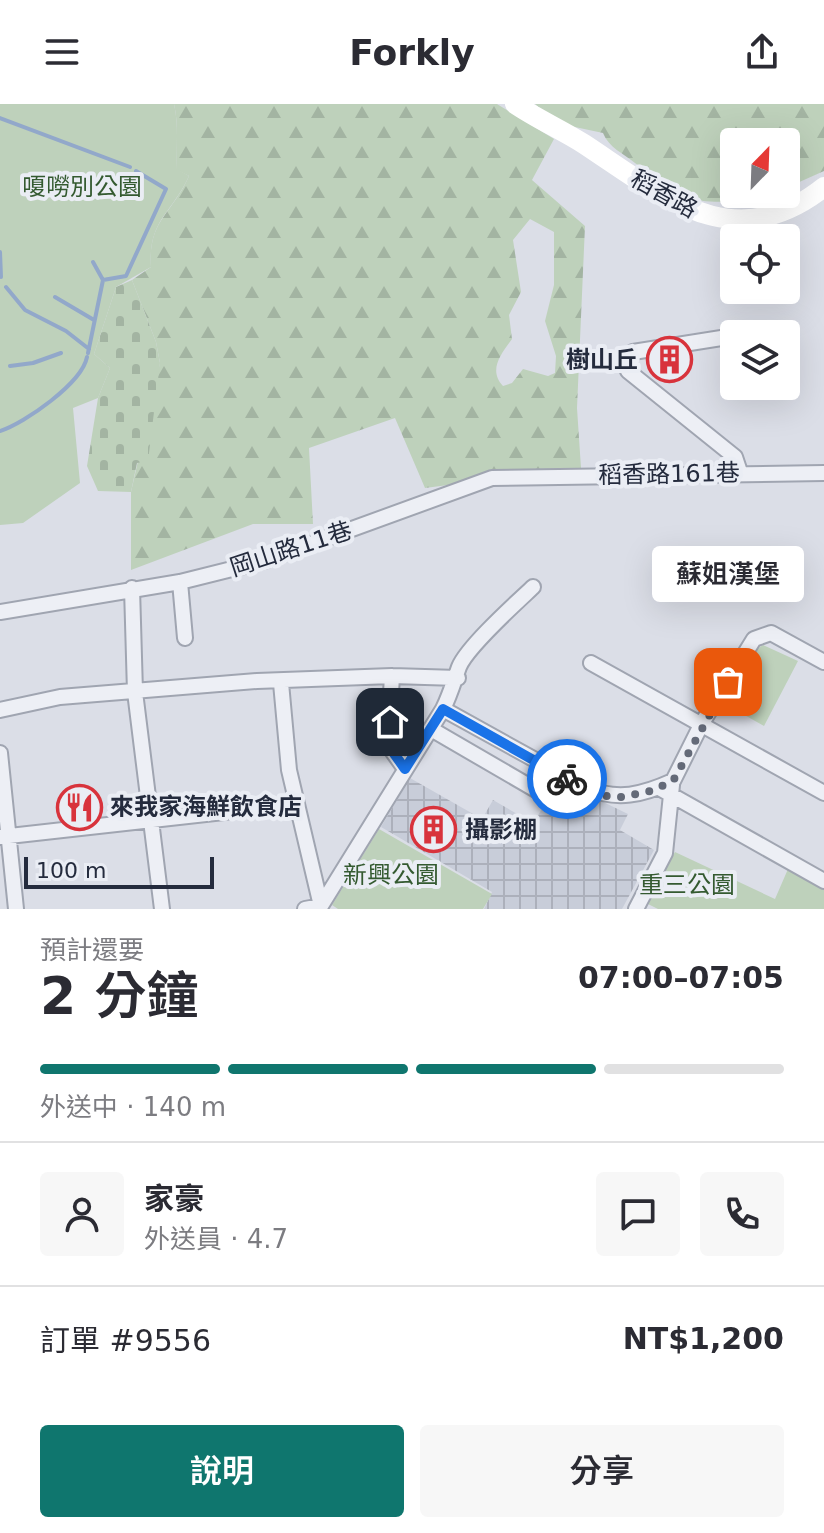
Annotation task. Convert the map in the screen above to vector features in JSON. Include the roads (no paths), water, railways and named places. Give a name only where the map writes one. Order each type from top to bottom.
[{"type":"street","name":"稻香路","points":[[515,104],[583,143],[666,200],[707,218],[756,219],[802,204],[824,187]]},
{"type":"street","points":[[720,338],[633,352],[623,358],[628,371],[735,457],[740,472]]},
{"type":"street","name":"稻香路161巷","points":[[401,512],[492,478],[824,473]]},
{"type":"street","name":"岡山路11巷","points":[[0,612],[180,582],[264,561],[401,512]]},
{"type":"street","points":[[180,582],[185,638]]},
{"type":"street","points":[[320,908],[443,709],[458,678],[459,666],[505,613],[533,587]]},
{"type":"street","points":[[132,589],[135,692],[162,909]]},
{"type":"street","points":[[636,909],[665,853],[667,787],[754,639],[771,633],[824,662]]},
{"type":"street","points":[[591,663],[824,793]]},
{"type":"street","points":[[0,710],[60,697],[257,681],[281,683],[392,676],[458,678]]},
{"type":"street","points":[[392,676],[388,745],[405,769]]},
{"type":"street","points":[[281,683],[295,804],[320,908]]},
{"type":"street","points":[[443,709],[561,776],[606,796],[638,795],[667,787],[824,881]]},
{"type":"street","points":[[431,729],[548,797]]},
{"type":"street","points":[[0,753],[5,836],[16,909]]},
{"type":"street","points":[[5,836],[295,804]]},
{"type":"street","points":[[305,909],[320,908]]},
{"type":"waterway","points":[[0,118],[130,167]]},
{"type":"waterway","points":[[88,353],[103,280],[126,276],[166,189],[136,171]]},
{"type":"waterway","points":[[0,252],[1,277]]},
{"type":"waterway","points":[[93,262],[103,280]]},
{"type":"waterway","points":[[6,287],[25,310],[66,331],[89,349]]},
{"type":"waterway","points":[[55,297],[94,320]]},
{"type":"waterway","points":[[10,366],[33,363],[61,353]]},
{"type":"waterway","points":[[0,431],[23,420],[64,390],[83,367],[87,357]]},
{"type":"place","name":"樹山丘","points":[[669,360]]},
{"type":"place","name":"蘇姐漢堡","points":[[728,682]]},
{"type":"place","name":"來我家海鮮飲食店","points":[[79,807]]},
{"type":"place","name":"攝影棚","points":[[434,830]]},
{"type":"park label","name":"嗄嘮別公園","points":[[82,187]]},
{"type":"park label","name":"新興公園","points":[[391,875]]},
{"type":"park label","name":"重三公園","points":[[687,885]]}]
